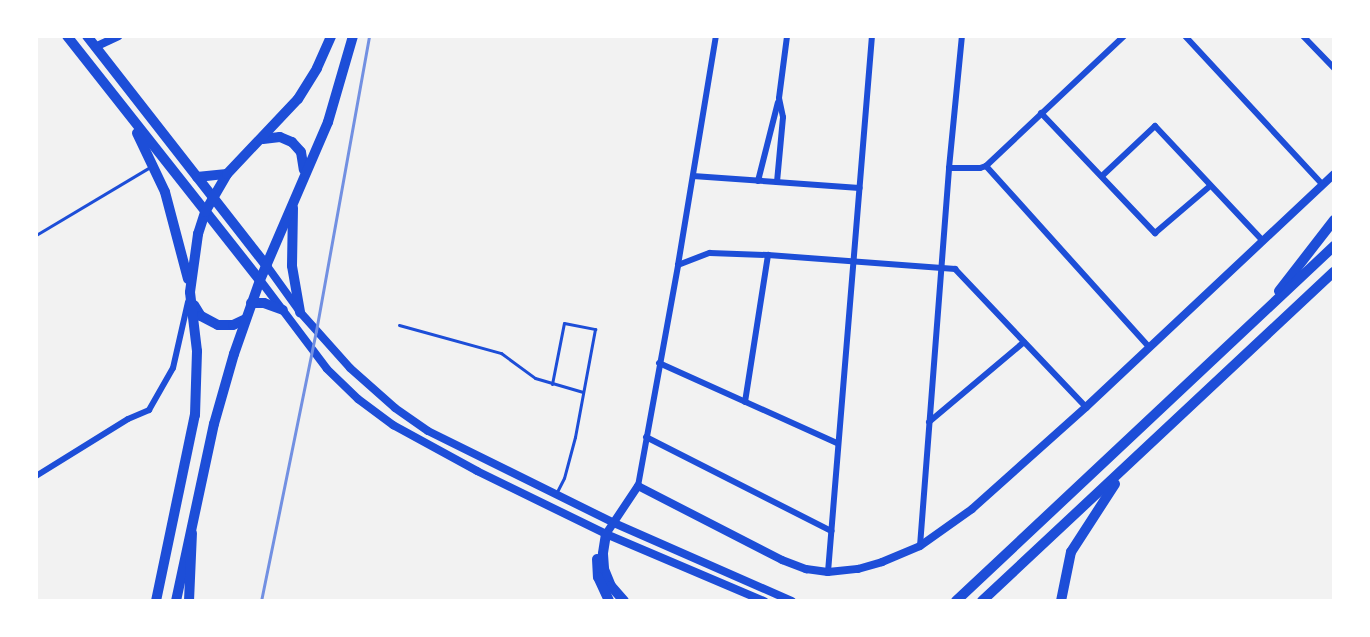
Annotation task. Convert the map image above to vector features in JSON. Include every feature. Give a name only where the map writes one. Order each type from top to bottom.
[{"type":"main road","points":[[67,36],[260,280]]},
{"type":"main road","points":[[87,36],[267,266]]},
{"type":"main road","points":[[156,601],[195,415],[197,351],[190,292],[198,234],[205,212],[227,174],[287,114],[308,84],[331,36]]},
{"type":"main road","points":[[176,601],[192,534],[213,424],[251,303],[304,173],[328,122],[353,36]]},
{"type":"main road","points":[[123,106],[154,165],[172,214],[196,311],[212,323],[226,326],[246,319]]},
{"type":"main road","points":[[261,140],[280,137],[292,142],[304,159],[304,173]]},
{"type":"main road","points":[[196,177],[227,174]]},
{"type":"main road","points":[[292,202],[292,266],[300,312]]},
{"type":"main road","points":[[1260,316],[1334,220]]},
{"type":"main road","points":[[956,601],[1334,246]]},
{"type":"main road","points":[[982,601],[1334,272]]},
{"type":"main road","points":[[251,303],[264,303],[283,310]]},
{"type":"main road","points":[[1061,601],[1071,552],[1088,522],[1127,466]]},
{"type":"main road","points":[[189,601],[192,534]]},
{"type":"main road","points":[[606,534],[599,550],[597,568],[601,586],[609,601]]},
{"type":"main road","points":[[606,534],[603,554],[604,569],[611,586],[624,601]]},
{"type":"street","points":[[95,47],[119,36]]},
{"type":"street","points":[[606,534],[638,486],[678,266],[716,36]]},
{"type":"street","points":[[758,181],[780,98],[787,36]]},
{"type":"street","points":[[828,572],[872,36]]},
{"type":"street","points":[[920,546],[949,168],[962,36]]},
{"type":"street","points":[[949,168],[980,168],[986,165],[1124,36]]},
{"type":"street","points":[[1185,36],[1323,185]]},
{"type":"street","points":[[1303,36],[1333,66]]},
{"type":"street","points":[[777,182],[783,117],[780,98]]},
{"type":"street","points":[[1041,113],[1155,233],[1210,186]]},
{"type":"street","points":[[1102,176],[1155,126],[1263,241]]},
{"type":"street","points":[[986,165],[1149,347]]},
{"type":"street","points":[[638,486],[794,565],[828,572],[870,566],[920,546],[972,509],[1086,407],[1334,174]]},
{"type":"street","points":[[693,176],[860,188]]},
{"type":"street","points":[[678,266],[710,253],[955,269],[1086,407]]},
{"type":"street","points":[[745,402],[768,255]]},
{"type":"street","points":[[267,266],[300,312],[350,368],[411,420],[476,457],[555,495],[792,601]]},
{"type":"street","points":[[260,280],[327,369],[375,413],[437,450],[606,534],[764,601]]},
{"type":"street","points":[[36,476],[128,419],[149,410],[173,368],[190,292]]},
{"type":"street","points":[[929,422],[1024,342]]},
{"type":"street","points":[[659,363],[837,444]]},
{"type":"street","points":[[646,437],[831,531]]},
{"type":"lane","points":[[36,235],[154,165]]},
{"type":"lane","points":[[552,384],[564,322],[595,329],[573,447],[564,478],[555,495]]},
{"type":"lane","points":[[399,325],[501,353],[535,378],[584,392]]},
{"type":"railway","points":[[261,601],[316,331],[369,36]]}]
